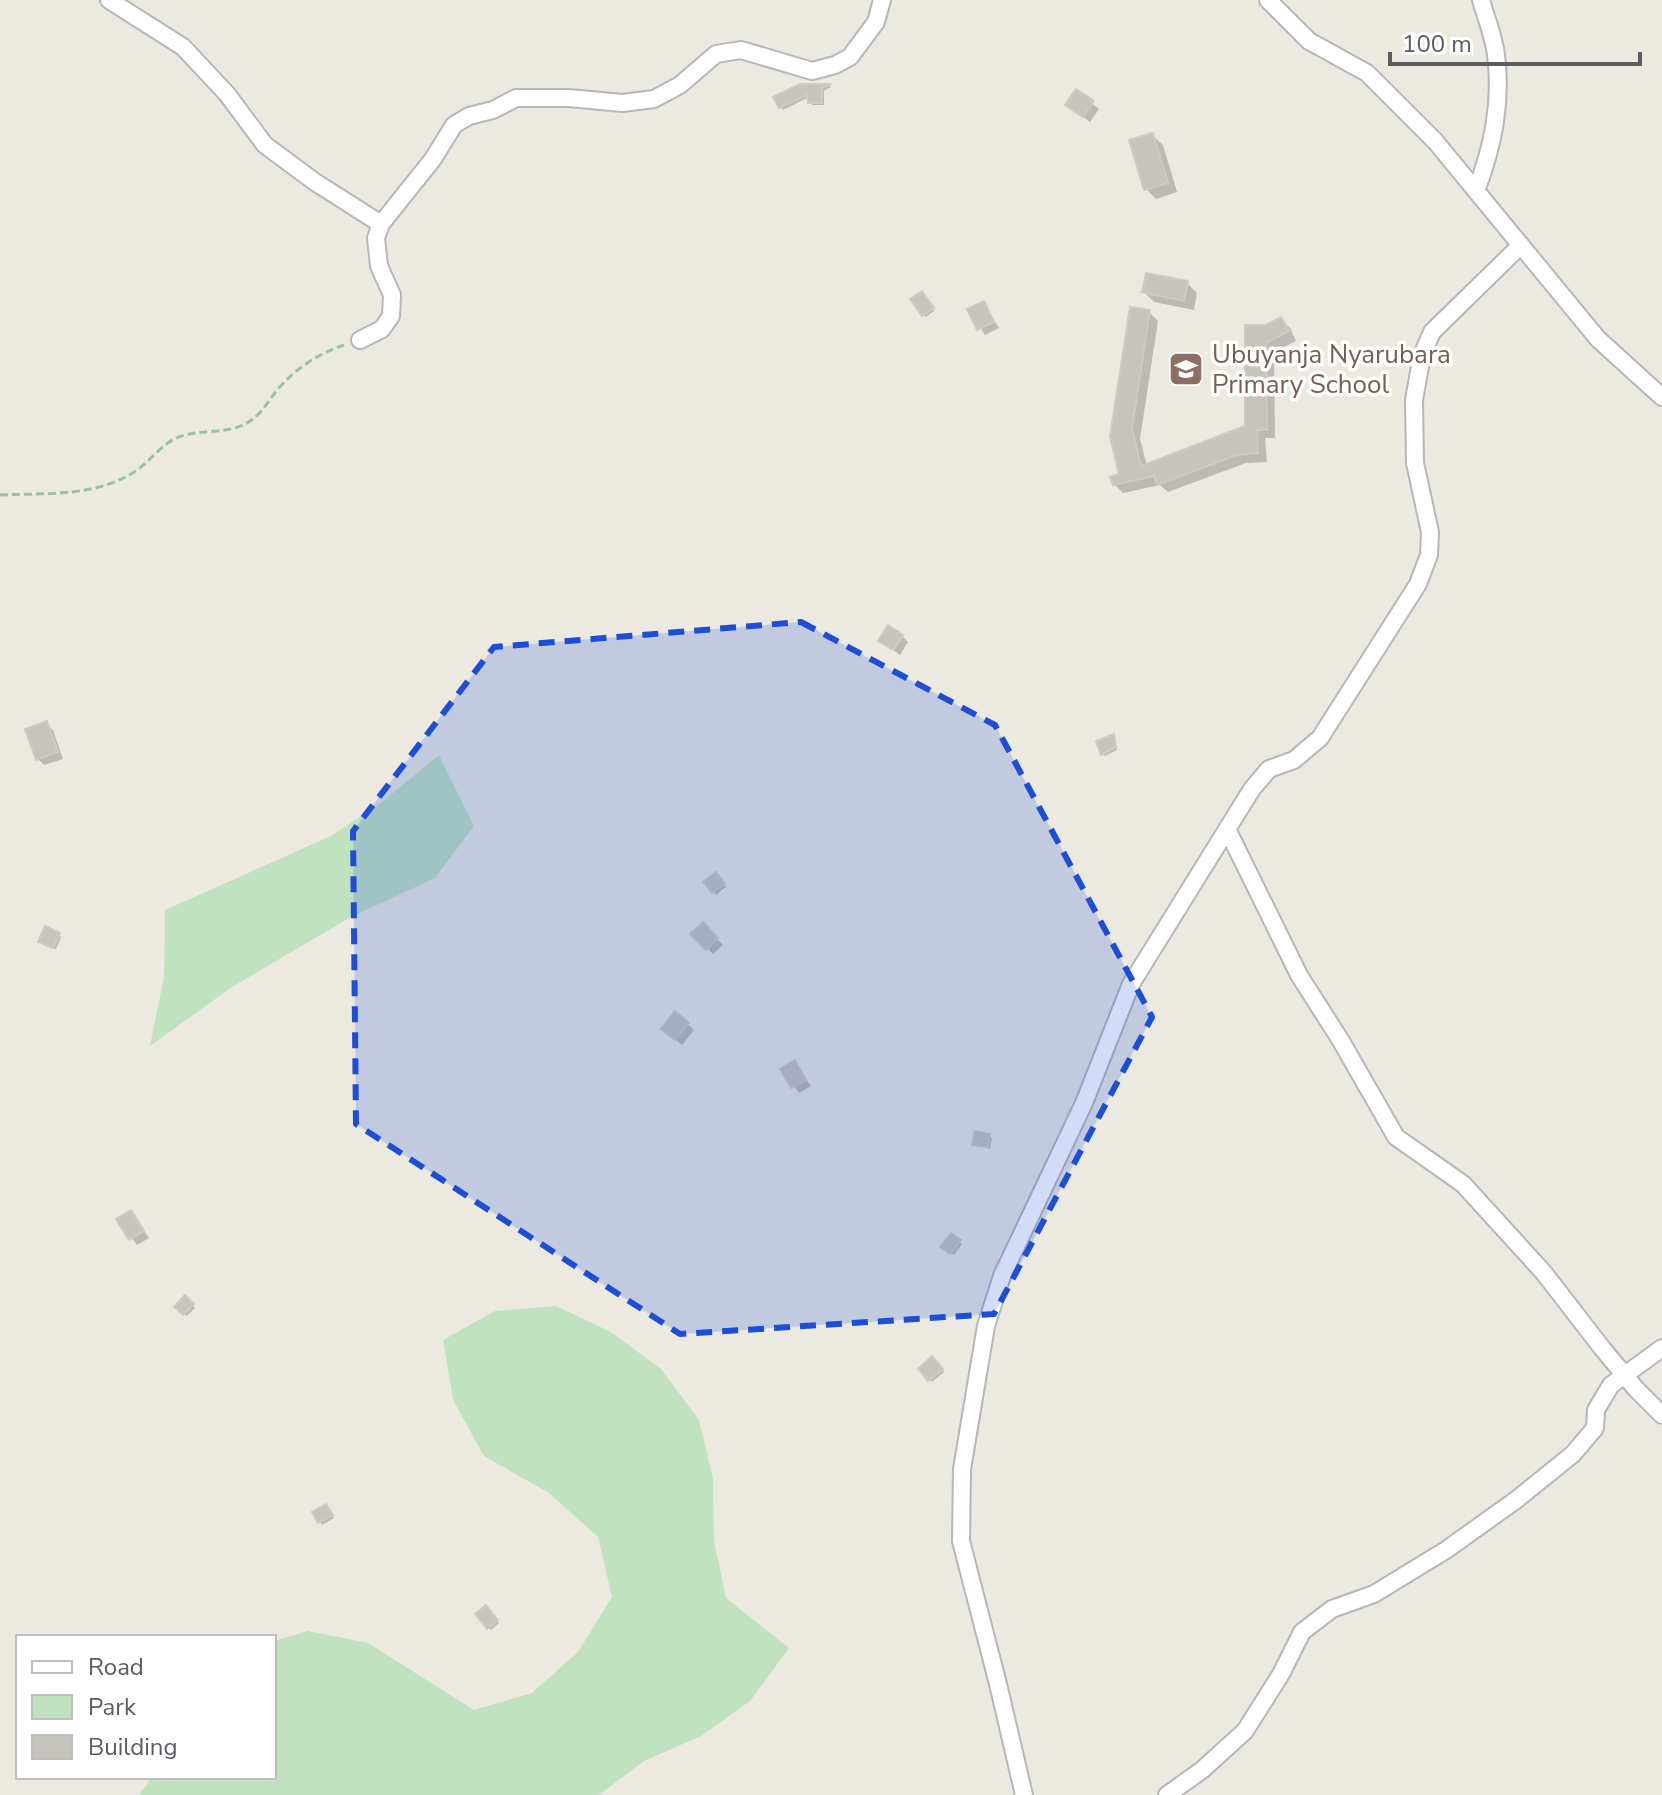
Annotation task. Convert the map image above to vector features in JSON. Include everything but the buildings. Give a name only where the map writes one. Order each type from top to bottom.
[{"type":"street","points":[[109,0],[183,47],[227,94],[265,145],[315,182],[381,224]]},
{"type":"street","points":[[360,340],[382,329],[391,316],[392,295],[379,266],[376,238],[381,224],[433,159],[454,125],[516,98],[569,98],[622,103],[654,99],[680,85],[716,54],[741,50],[812,71],[835,65],[850,57],[876,22],[882,0]]},
{"type":"street","points":[[1268,0],[1309,41],[1367,73],[1435,141],[1598,339],[1662,397]]},
{"type":"street","points":[[1476,191],[1490,154],[1498,111],[1496,53],[1481,0]]},
{"type":"street","points":[[1024,1795],[961,1541],[962,1469],[986,1326],[1002,1276],[1084,1103],[1131,984],[1252,789],[1269,769],[1294,760],[1320,738],[1418,584],[1429,555],[1430,532],[1415,463],[1414,400],[1422,355],[1432,332],[1521,245]]},
{"type":"street","points":[[1227,829],[1299,975],[1396,1137],[1463,1184],[1544,1273],[1624,1374],[1662,1415]]},
{"type":"street","points":[[1167,1795],[1202,1770],[1245,1731],[1281,1674],[1302,1632],[1332,1609],[1374,1594],[1446,1550],[1516,1500],[1573,1454],[1595,1428],[1596,1410],[1611,1385],[1662,1348]]},
{"type":"path","points":[[0,495],[37,496],[105,487],[132,474],[172,440],[244,425],[260,413],[280,387],[303,365],[331,350],[360,340]]},
{"type":"highlighted area","points":[[801,622],[995,725],[1152,1017],[994,1314],[680,1334],[356,1124],[353,831],[494,647]]},
{"type":"green space","points":[[439,755],[474,826],[435,878],[351,917],[232,987],[150,1046],[164,977],[165,910],[331,836],[382,802]]},
{"type":"green space","points":[[556,1306],[611,1332],[661,1369],[699,1420],[713,1479],[714,1541],[726,1598],[789,1648],[750,1701],[701,1736],[644,1761],[599,1795],[139,1795],[151,1779],[276,1779],[276,1640],[308,1631],[368,1643],[474,1710],[532,1693],[578,1652],[612,1597],[598,1537],[549,1493],[484,1456],[453,1400],[443,1340],[495,1311]]},
{"type":"place","name":"Ubuyanja Nyarubara Primary School","points":[[1186,369]]}]
